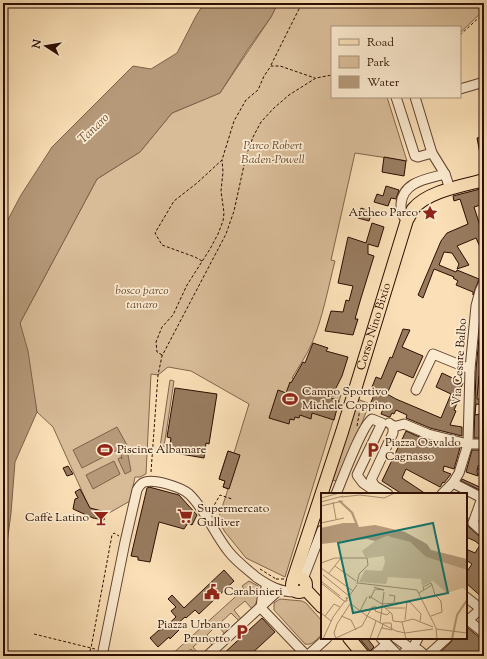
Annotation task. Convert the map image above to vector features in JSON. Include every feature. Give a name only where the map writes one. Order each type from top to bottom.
[{"type":"main road","name":"Corso Nino Bixio","points":[[298,585],[303,562],[305,542],[351,401],[407,220],[413,210],[430,196],[484,180]]},
{"type":"main road","points":[[298,585],[321,606]]},
{"type":"main road","points":[[350,639],[364,656]]},
{"type":"street","points":[[461,89],[484,82]]},
{"type":"street","points":[[396,98],[415,156],[418,157],[432,153]]},
{"type":"street","points":[[415,98],[432,153],[445,174],[450,189]]},
{"type":"street","points":[[407,220],[401,212],[402,200],[407,190],[414,183],[445,174]]},
{"type":"street","name":"Via Cesare Balbo","points":[[443,493],[453,483],[459,473],[468,444],[470,369],[477,299],[484,282]]},
{"type":"street","points":[[416,390],[433,354],[470,369]]},
{"type":"street","points":[[336,493],[353,453],[368,423],[372,419],[382,423],[388,423],[393,426],[404,424],[428,434],[468,444],[484,444]]},
{"type":"street","points":[[378,493],[363,483],[357,475],[382,423]]},
{"type":"street","points":[[386,493],[376,486],[371,480],[393,433],[393,426]]},
{"type":"street","points":[[103,653],[125,542],[137,490],[140,484],[150,481],[174,486],[186,491],[208,514],[228,551],[236,560],[273,587],[298,585],[321,532]]},
{"type":"street","points":[[453,483],[483,499],[473,523],[484,533]]},
{"type":"street","points":[[207,656],[261,608],[273,587]]},
{"type":"street","points":[[467,598],[482,607],[467,621],[484,633]]},
{"type":"street","points":[[261,608],[307,656],[326,639]]},
{"type":"street","points":[[398,639],[411,648],[419,650],[424,656]]},
{"type":"street","points":[[373,656],[384,641],[400,656],[411,648],[417,639]]},
{"type":"street","points":[[427,656],[447,639]]},
{"type":"path","points":[[162,356],[157,352],[156,342],[162,327],[173,315],[187,285],[218,234],[223,221],[224,212],[221,191],[223,172],[222,160],[234,121],[246,100],[258,90],[302,3]]},
{"type":"path","points":[[461,34],[484,13]]},
{"type":"path","points":[[271,66],[280,66],[316,78]]},
{"type":"path","points":[[150,481],[158,375],[162,356],[226,234],[234,211],[246,156],[253,136],[274,108],[289,95],[316,78],[331,75]]},
{"type":"path","points":[[202,261],[162,245],[155,233],[174,201],[197,183],[222,160]]},
{"type":"path","points":[[351,401],[356,403],[360,415],[356,430]]},
{"type":"path","points":[[208,514],[220,495],[232,499]]},
{"type":"path","points":[[88,656],[91,648],[112,535],[114,533],[125,542]]},
{"type":"path","points":[[34,634],[91,648],[103,653]]},
{"type":"green space","name":"Parco Robert Baden-Powell","points":[[278,3],[484,3],[484,10],[461,32],[461,26],[331,26],[331,98],[387,98],[407,161],[355,153],[331,260],[335,261],[322,313],[310,347],[292,378],[341,395],[285,577],[246,558],[225,532],[218,520],[228,489],[223,487],[225,481],[219,479],[228,451],[234,453],[249,404],[191,371],[168,367],[158,375],[151,374],[146,474],[140,477],[135,477],[130,501],[109,513],[90,509],[53,427],[37,412],[20,323],[97,179],[140,152],[172,113],[220,93],[271,17]]},
{"type":"green space","points":[[170,380],[174,381],[164,447],[160,447]]},
{"type":"green space","points":[[357,399],[368,403],[366,412],[346,467],[337,481],[331,480]]},
{"type":"green space","points":[[249,581],[258,586],[260,593],[253,610],[245,601],[234,610],[242,620],[240,622],[231,613],[220,623],[228,631],[225,634],[217,625],[207,635],[215,644],[213,646],[204,637],[193,647],[200,656],[197,656],[191,649],[183,656],[170,656],[244,589],[242,586]]},
{"type":"green space","points":[[280,599],[302,601],[306,603],[321,620],[321,635],[314,642],[305,644],[274,610],[274,603]]},
{"type":"water","name":"Tanaro","points":[[204,3],[278,3],[271,17],[248,49],[220,93],[172,113],[140,152],[97,179],[20,323],[28,351],[37,412],[15,462],[11,513],[3,573],[3,229],[21,195],[52,147],[133,66],[151,69],[177,53]]},
{"type":"water","points":[[117,427],[127,445],[82,468],[73,450]]},
{"type":"water","points":[[126,452],[131,471],[125,474],[118,459],[121,457],[122,459],[121,454]]},
{"type":"water","points":[[114,461],[120,474],[93,489],[86,475]]},
{"type":"building","points":[[484,136],[484,164],[482,164],[477,138]]},
{"type":"building","points":[[384,157],[406,161],[404,176],[382,172]]},
{"type":"building","points":[[386,186],[399,190],[396,199],[391,198],[388,206],[374,202],[377,194],[383,196]]},
{"type":"building","points":[[484,188],[484,204],[474,207],[484,238],[484,256],[476,238],[457,246],[469,265],[457,269],[459,264],[452,253],[444,252],[439,265],[456,272],[457,270],[479,279],[473,295],[473,292],[456,285],[458,281],[453,278],[454,277],[434,269],[423,298],[418,295],[441,241],[447,233],[468,224],[460,199],[454,201],[453,196]]},
{"type":"building","points":[[361,208],[372,212],[369,221],[358,218]]},
{"type":"building","points":[[372,223],[384,227],[378,247],[368,244],[368,254],[374,256],[355,319],[358,319],[353,335],[325,331],[331,311],[343,312],[346,300],[349,301],[353,286],[338,283],[348,237],[366,243]]},
{"type":"building","points":[[484,299],[484,358],[481,376],[479,376],[477,399],[484,399],[484,405],[476,404],[475,415],[480,414],[483,438],[474,438],[476,369]]},
{"type":"building","points":[[403,329],[410,330],[402,347],[423,356],[413,378],[397,371],[387,394],[441,418],[451,394],[436,387],[442,373],[463,383],[458,394],[460,397],[454,410],[456,411],[450,425],[462,427],[462,436],[430,428],[406,418],[407,415],[396,410],[394,414],[392,413],[389,417],[381,414],[383,409],[370,404],[377,389],[372,387],[376,377],[381,379],[390,357],[392,358]]},
{"type":"building","points":[[313,343],[328,348],[326,351],[348,357],[342,376],[331,398],[339,401],[334,420],[312,413],[311,419],[300,415],[299,418],[295,417],[294,420],[290,419],[289,424],[269,418],[278,390],[286,393],[290,382],[291,383],[303,362],[305,363]]},
{"type":"building","points":[[175,388],[217,394],[209,444],[206,443],[204,458],[169,452],[171,438],[167,437]]},
{"type":"building","points":[[406,431],[426,440],[460,448],[454,469],[444,466],[443,471],[451,474],[440,487],[406,469],[402,478],[424,493],[400,493],[382,481]]},
{"type":"building","points":[[472,450],[484,450],[484,462],[478,466],[478,476],[466,472]]},
{"type":"building","points":[[228,451],[240,455],[229,489],[223,487],[225,481],[219,479]]},
{"type":"building","points":[[68,466],[73,474],[67,476],[63,468]]},
{"type":"building","points":[[462,479],[484,489],[484,492],[461,481]]},
{"type":"building","points":[[149,487],[179,495],[197,515],[192,525],[188,523],[184,529],[159,522],[150,562],[138,560],[138,557],[131,556],[147,488]]},
{"type":"building","points":[[80,489],[90,508],[106,512],[104,520],[93,518],[73,509],[75,499],[78,498],[75,492]]},
{"type":"building","points":[[467,524],[484,539],[484,599],[467,584],[467,572],[472,564],[467,561],[467,549],[475,553],[480,545],[467,537]]},
{"type":"building","points":[[224,570],[234,581],[199,614],[195,610],[186,618],[185,617],[175,626],[179,630],[170,639],[169,637],[158,647],[150,638],[176,617],[171,611],[176,607],[168,599],[172,595],[184,608]]},
{"type":"building","points":[[262,618],[275,632],[249,656],[221,656]]},
{"type":"building","points":[[468,628],[480,638],[484,639],[484,649],[481,653],[484,656],[436,656],[452,639],[467,639]]},
{"type":"building","points":[[360,639],[368,639],[374,647],[370,651]]},
{"type":"place","name":"Archeo Parco","points":[[430,213]]},
{"type":"place","name":"Campo Sportivo Michele Coppino","points":[[290,399]]},
{"type":"place","name":"Piscine Albamare","points":[[105,450]]},
{"type":"place","name":"Piazza Osvaldo Cagnasso","points":[[373,450]]},
{"type":"place","name":"Supermercato Gulliver","points":[[185,516]]},
{"type":"place","name":"Caffè Latino","points":[[101,518]]},
{"type":"place","name":"Carabinieri","points":[[212,592]]},
{"type":"place","name":"Piazza Urbano Prunotto","points":[[242,632]]},
{"type":"park label","name":"bosco parco tanaro","points":[[142,298]]}]
